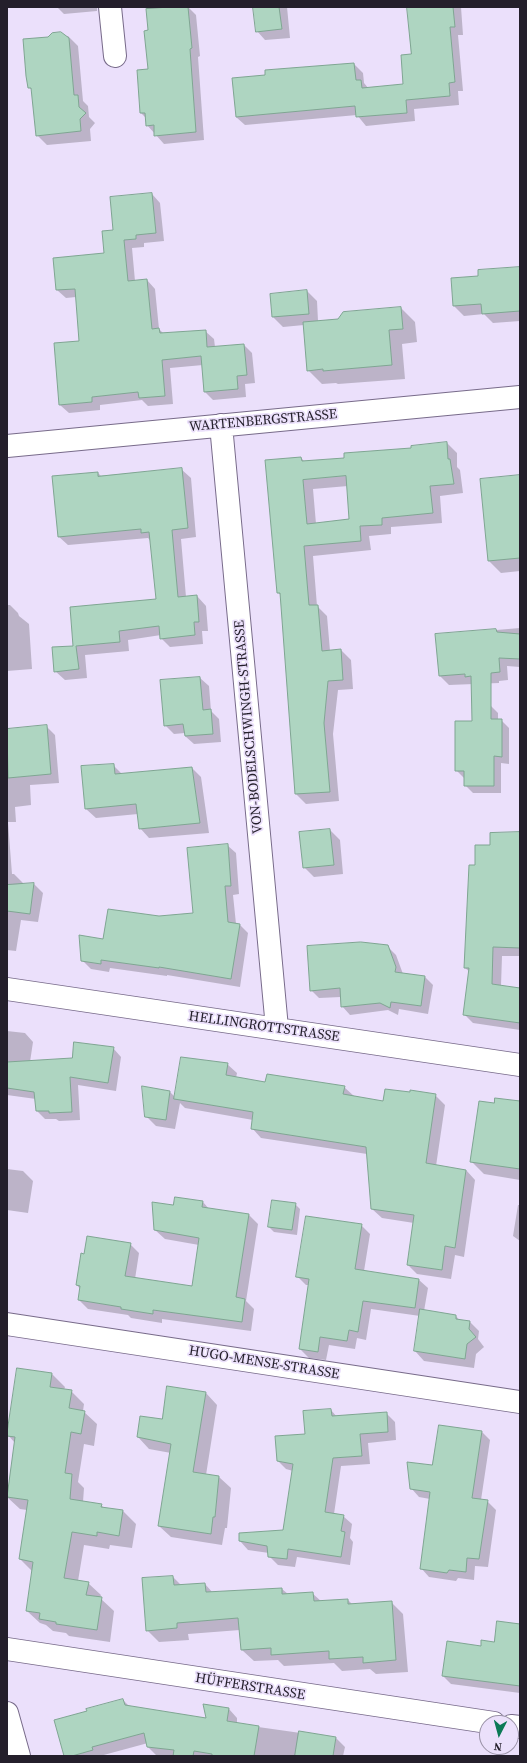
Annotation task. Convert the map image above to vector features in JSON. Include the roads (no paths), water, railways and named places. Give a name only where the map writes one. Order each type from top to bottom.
[{"type":"street","points":[[110,7],[115,56]]},
{"type":"street","name":"WARTENBERGSTRASSE","points":[[7,446],[520,397]]},
{"type":"street","name":"VON-BODELSCHWINGH-STRASSE","points":[[221,425],[277,1028]]},
{"type":"street","name":"HELLINGROTTSTRASSE","points":[[7,989],[520,1065]]},
{"type":"street","name":"HUGO-MENSE-STRASSE","points":[[7,1324],[520,1402]]},
{"type":"street","name":"HÜFFERSTRASSE","points":[[7,1649],[479,1721]]},
{"type":"street","points":[[7,1713],[19,1756]]}]
